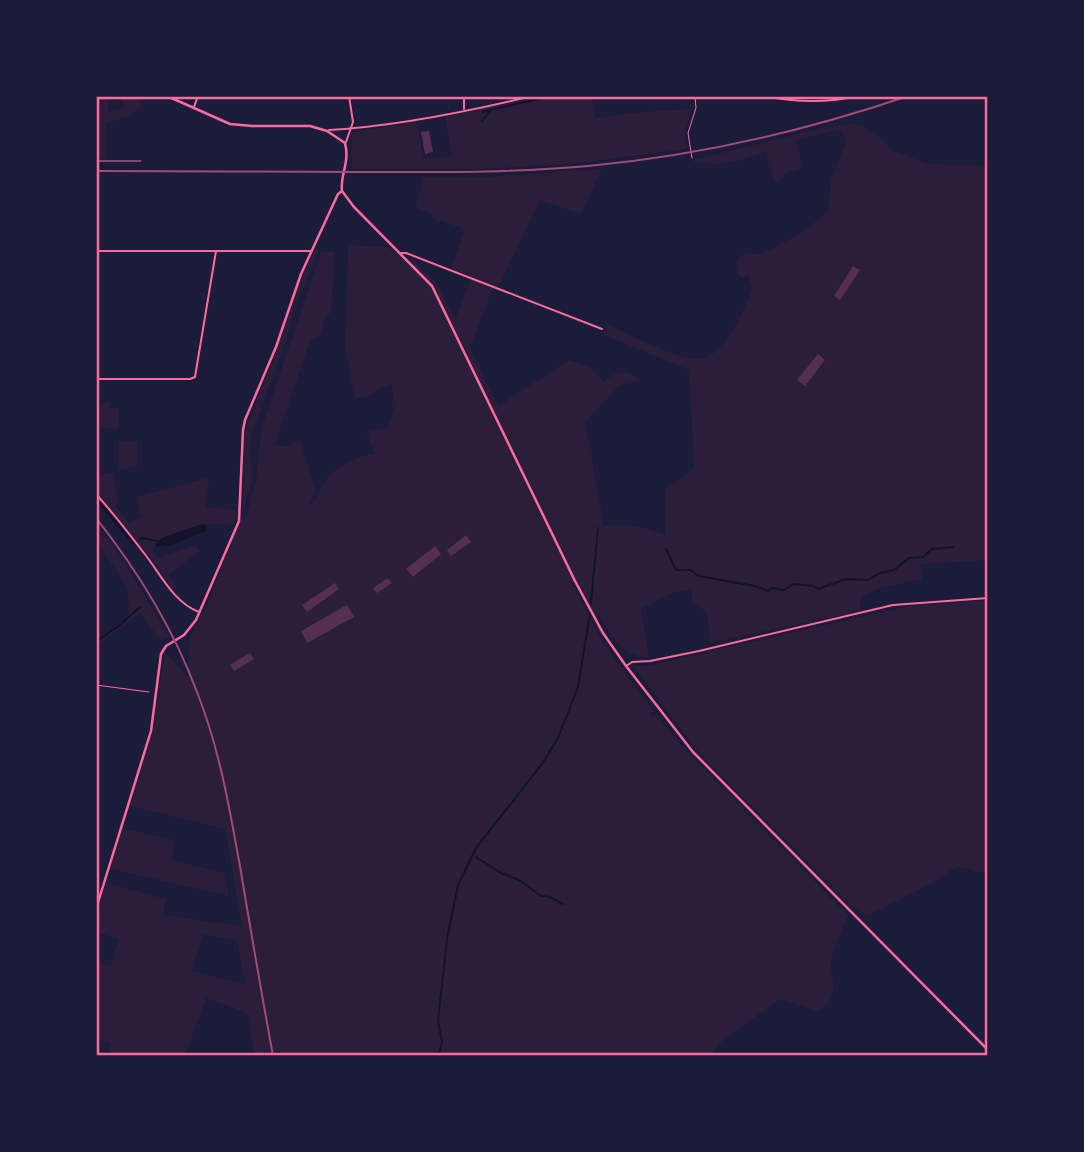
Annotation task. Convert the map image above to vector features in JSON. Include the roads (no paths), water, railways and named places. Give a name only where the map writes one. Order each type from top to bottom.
[{"type":"street","points":[[167,96],[239,126],[300,125],[327,131],[464,111],[532,96]]},
{"type":"street","points":[[194,108],[198,96]]},
{"type":"street","points":[[349,96],[352,110],[351,129],[345,143],[348,163],[342,191],[354,207],[432,286],[440,299],[575,581],[603,633],[693,752],[988,1050]]},
{"type":"street","points":[[464,96],[464,111]]},
{"type":"street","points":[[763,96],[788,100],[844,99],[858,96]]},
{"type":"street","points":[[327,131],[345,143]]},
{"type":"street","points":[[96,909],[150,731],[162,651],[192,627],[239,521],[245,420],[311,251],[338,194],[342,191]]},
{"type":"street","points":[[96,251],[311,251]]},
{"type":"street","points":[[96,379],[195,377],[216,251]]},
{"type":"street","points":[[400,253],[406,253],[602,329]]},
{"type":"street","points":[[96,494],[174,594],[192,610],[200,612]]},
{"type":"street","points":[[626,666],[632,662],[699,651],[893,605],[988,598]]},
{"type":"lane","points":[[96,161],[141,161]]},
{"type":"waterway","points":[[482,112],[550,96]]},
{"type":"waterway","points":[[482,121],[490,111]]},
{"type":"waterway","points":[[96,499],[134,544]]},
{"type":"waterway","points":[[591,603],[598,528]]},
{"type":"waterway","points":[[140,540],[142,538],[158,541]]},
{"type":"waterway","points":[[666,549],[676,570],[690,570],[699,576],[755,586],[768,591],[772,588],[784,590],[794,584],[818,589],[846,579],[868,580],[880,573],[894,570],[909,558],[923,557],[932,549],[953,547]]},
{"type":"waterway","points":[[96,642],[140,607]]},
{"type":"waterway","points":[[438,1056],[442,1042],[438,1020],[447,939],[458,885],[476,848],[542,764],[558,738],[578,687],[590,614]]},
{"type":"waterway","points":[[476,857],[501,873],[519,880],[541,896],[550,897],[563,904]]},
{"type":"railway","points":[[96,171],[443,172],[588,166],[710,149],[790,131],[908,96]]},
{"type":"railway","points":[[96,518],[140,579],[166,623],[205,714],[228,804],[273,1056]]}]
